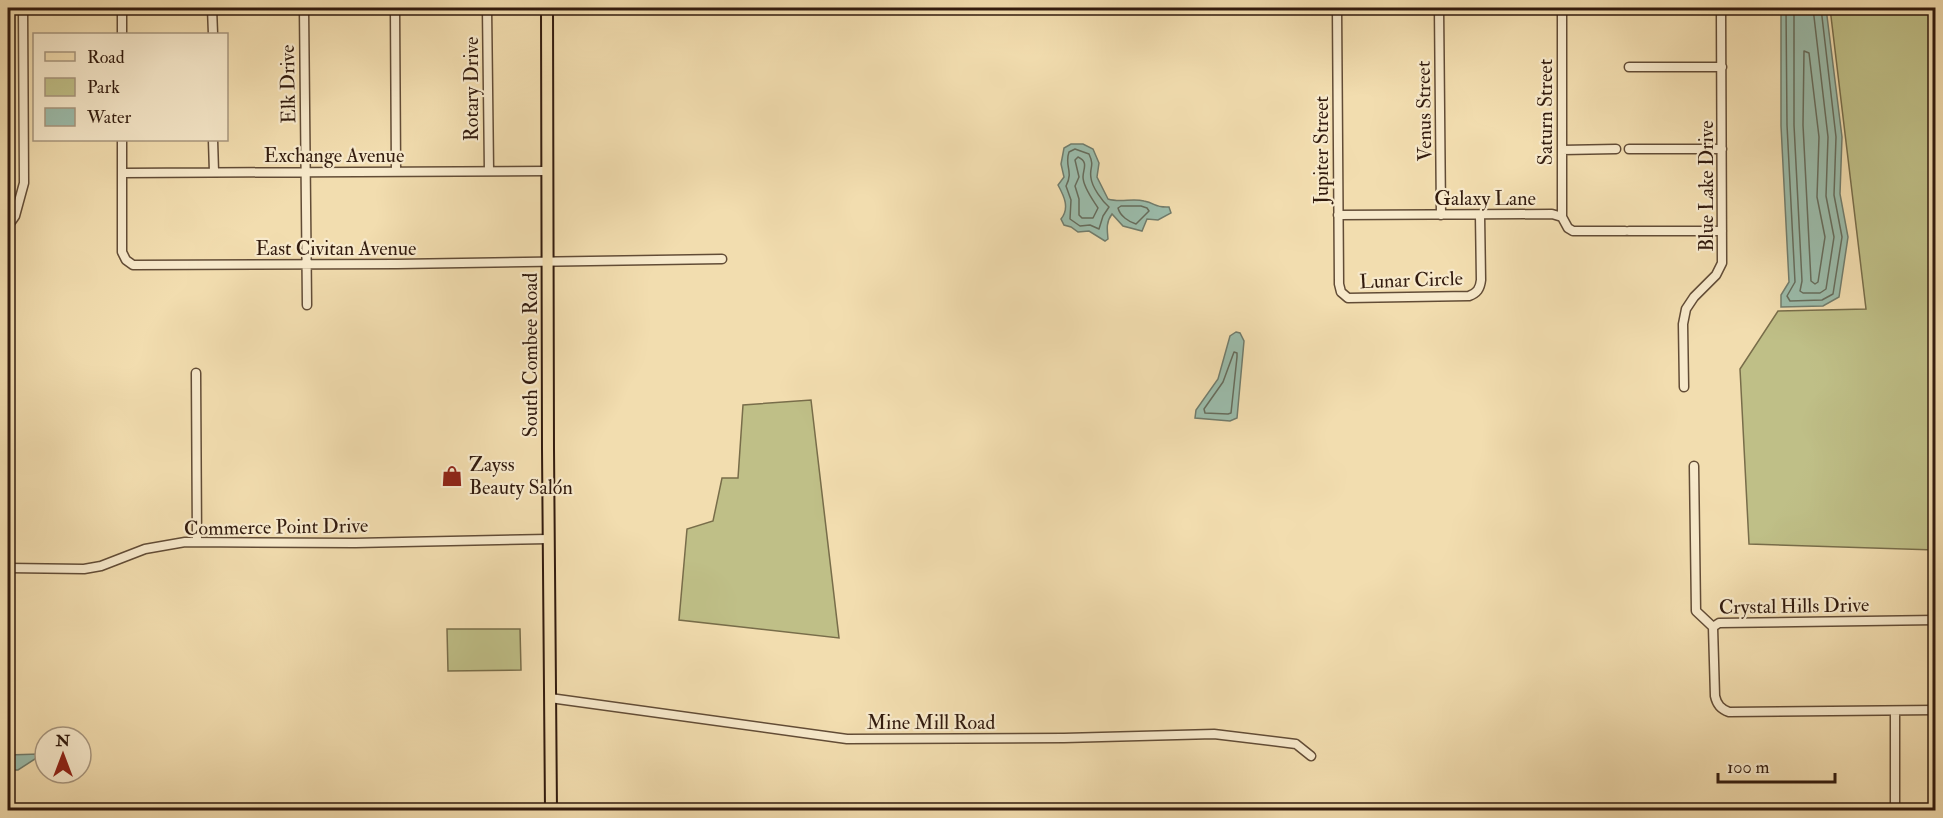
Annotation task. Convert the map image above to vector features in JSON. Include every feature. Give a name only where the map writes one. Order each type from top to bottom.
[{"type":"main road","name":"South Combee Road","points":[[547,8],[551,810]]},
{"type":"street","points":[[8,226],[15,216],[24,183],[23,8]]},
{"type":"street","points":[[122,8],[122,33]]},
{"type":"street","points":[[212,8],[213,33]]},
{"type":"street","name":"Elk Drive","points":[[304,8],[307,305]]},
{"type":"street","points":[[395,8],[396,171]]},
{"type":"street","name":"Rotary Drive","points":[[487,8],[489,171]]},
{"type":"street","name":"Jupiter Street","points":[[1337,8],[1338,214],[1341,292]]},
{"type":"street","name":"Venus Street","points":[[1439,8],[1441,215]]},
{"type":"street","name":"Saturn Street","points":[[1562,8],[1562,217]]},
{"type":"street","name":"Blue Lake Drive","points":[[1684,387],[1683,324],[1686,309],[1694,297],[1716,275],[1722,263],[1721,8]]},
{"type":"street","points":[[1629,67],[1722,67]]},
{"type":"street","points":[[122,141],[122,173]]},
{"type":"street","points":[[213,141],[214,172]]},
{"type":"street","points":[[1562,150],[1616,149]]},
{"type":"street","points":[[1629,149],[1722,149]]},
{"type":"street","name":"Exchange Avenue","points":[[122,173],[547,171]]},
{"type":"street","name":"East Civitan Avenue","points":[[122,173],[122,252],[126,260],[133,264],[722,259]]},
{"type":"street","name":"Galaxy Lane","points":[[1338,214],[1552,214],[1562,217],[1568,228],[1573,231],[1722,231]]},
{"type":"street","name":"Lunar Circle","points":[[1341,292],[1348,298],[1468,296],[1476,293],[1480,287],[1480,215]]},
{"type":"street","points":[[196,373],[197,542]]},
{"type":"street","name":"Crystal Hills Drive","points":[[1694,466],[1696,611],[1713,627],[1719,623],[1935,621]]},
{"type":"street","name":"Commerce Point Drive","points":[[8,568],[84,569],[101,566],[145,549],[197,542],[356,543],[548,539]]},
{"type":"street","points":[[1713,627],[1715,696],[1720,707],[1729,712],[1935,710]]},
{"type":"street","name":"Mine Mill Road","points":[[550,698],[847,739],[1053,738],[1214,734],[1296,744],[1311,756]]},
{"type":"street","points":[[1895,711],[1895,810]]},
{"type":"green space","points":[[1830,8],[1935,8],[1935,550],[1749,544],[1740,369],[1778,311],[1866,309]]},
{"type":"green space","points":[[811,400],[839,638],[679,620],[687,529],[713,521],[722,478],[738,478],[743,405]]},
{"type":"green space","points":[[447,629],[520,629],[521,670],[448,671]]},
{"type":"water","points":[[1781,8],[1826,8],[1842,137],[1840,194],[1848,237],[1839,297],[1823,306],[1781,307],[1781,295],[1789,282],[1781,126]]},
{"type":"water","points":[[1071,144],[1083,144],[1093,149],[1099,163],[1097,177],[1108,199],[1144,201],[1160,207],[1169,207],[1171,213],[1158,220],[1147,219],[1142,231],[1123,226],[1112,214],[1107,229],[1108,239],[1105,241],[1089,231],[1078,232],[1064,225],[1061,219],[1065,211],[1065,202],[1058,185],[1064,177],[1061,164],[1064,148]]},
{"type":"water","points":[[1236,332],[1240,333],[1244,341],[1237,418],[1230,421],[1195,418],[1196,410],[1218,379],[1230,336]]},
{"type":"water","points":[[33,754],[33,760],[18,770],[8,770],[8,755]]},
{"type":"railway","points":[[294,810],[297,804]]},
{"type":"place","name":"Zayss Beauty Salón","points":[[452,476]]}]
